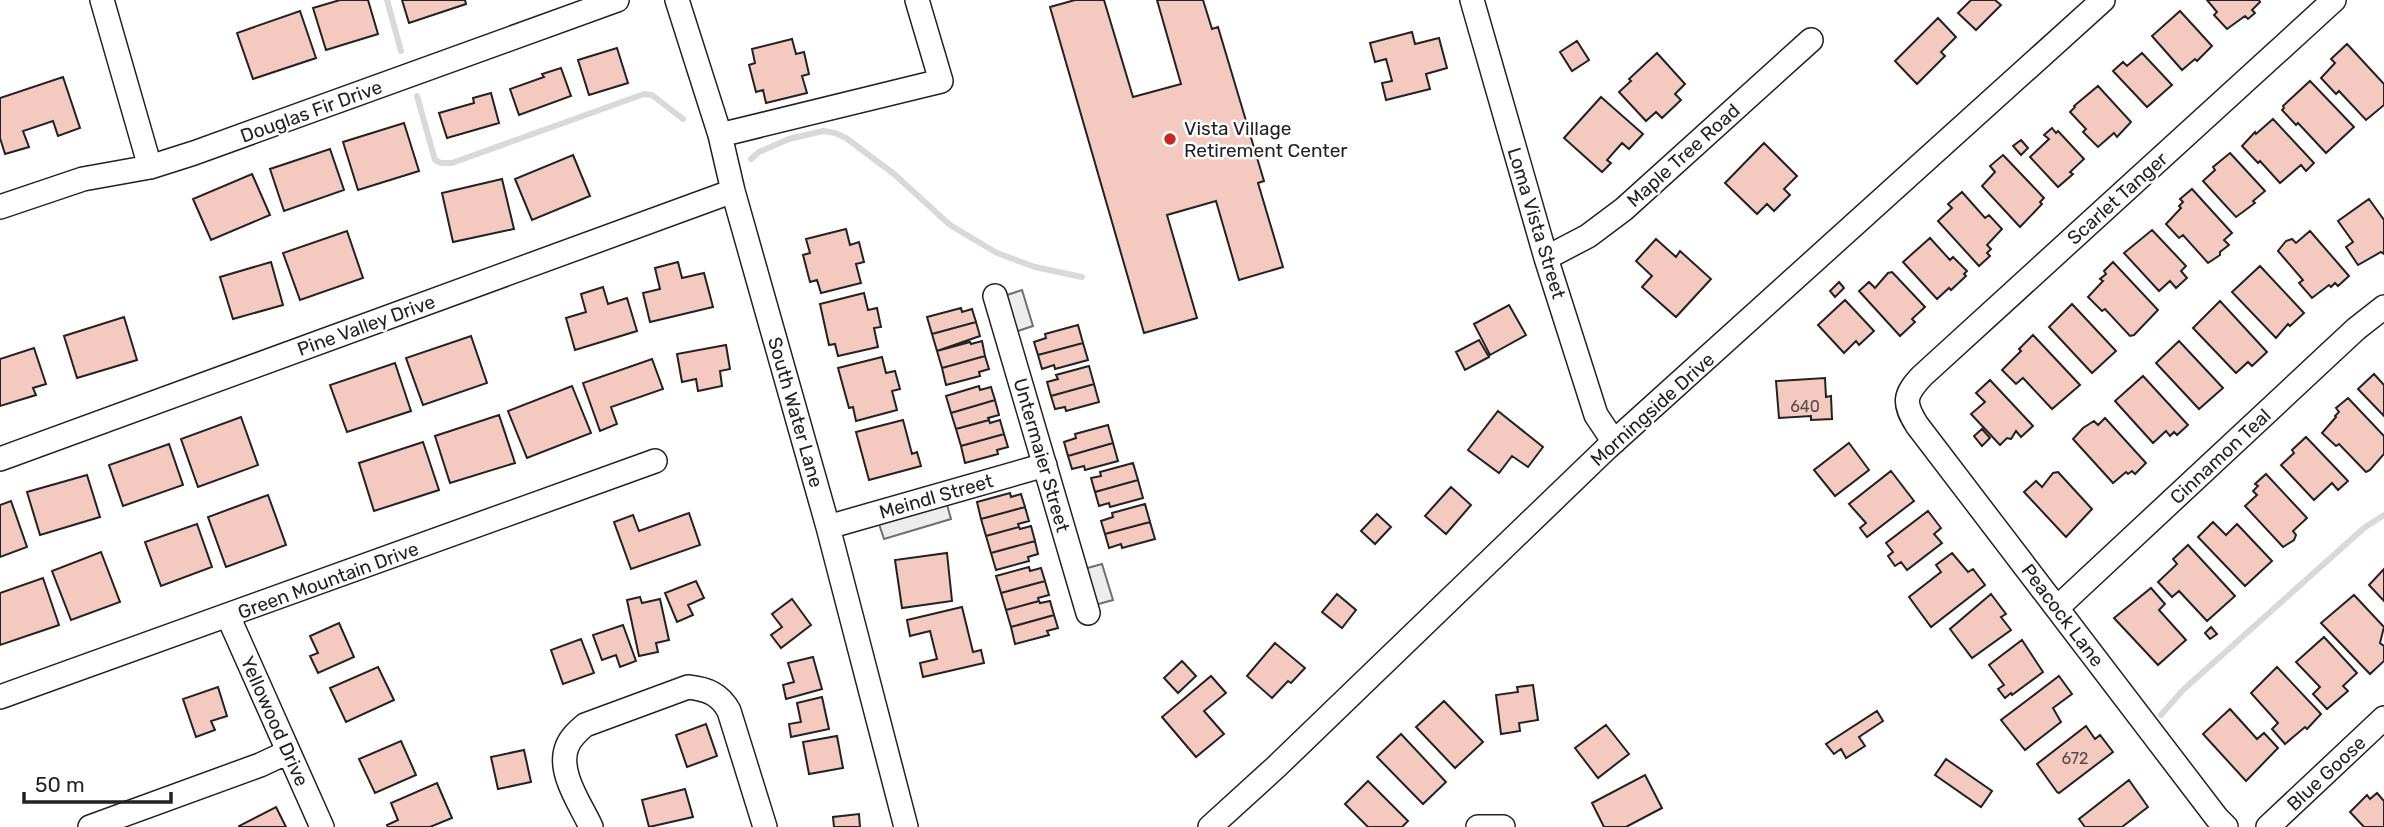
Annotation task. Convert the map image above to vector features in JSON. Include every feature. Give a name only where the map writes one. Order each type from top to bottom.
[{"type":"street","points":[[102,0],[149,167]]},
{"type":"street","name":"Douglas Fir Drive","points":[[0,207],[83,179],[149,167],[194,153],[617,0]]},
{"type":"street","name":"South Water Lane","points":[[677,0],[720,135],[733,191],[828,527],[906,827]]},
{"type":"street","points":[[720,135],[941,81],[917,0]]},
{"type":"street","name":"Loma Vista Street","points":[[1472,0],[1546,258],[1596,415],[1614,442]]},
{"type":"street","name":"Morningside Drive","points":[[1210,827],[1614,442],[2103,0]]},
{"type":"street","name":"Scarlet Tanger","points":[[1906,400],[1922,376],[2334,0]]},
{"type":"street","name":"Maple Tree Road","points":[[1546,258],[1588,236],[1623,209],[1811,40]]},
{"type":"street","name":"Pine Valley Drive","points":[[0,459],[733,191]]},
{"type":"street","name":"Untermaier Street","points":[[995,296],[1088,613]]},
{"type":"street","name":"Cinnamon Teal","points":[[2058,607],[2346,338],[2384,307]]},
{"type":"street","name":"Peacock Lane","points":[[1906,400],[1917,425],[2226,827]]},
{"type":"street","name":"Green Mountain Drive","points":[[0,697],[655,461]]},
{"type":"street","name":"Meindl Street","points":[[828,527],[1045,465]]},
{"type":"street","name":"Yellowood Drive","points":[[228,616],[322,827]]},
{"type":"street","points":[[591,827],[566,773],[567,746],[574,735],[585,725],[688,687],[702,688],[714,693],[729,711],[765,827]]},
{"type":"street","name":"Blue Goose","points":[[2268,827],[2384,718]]},
{"type":"street","points":[[90,827],[260,765],[288,752]]},
{"type":"street","points":[[1478,827],[1503,827]]},
{"type":"shaded area","points":[[1022,290],[1033,326],[1015,332],[1004,296]]},
{"type":"shaded area","points":[[946,501],[951,519],[884,539],[878,521]]},
{"type":"shaded area","points":[[1102,564],[1113,600],[1095,605],[1084,569]]},
{"type":"building","points":[[340,0],[368,0],[378,34],[326,50],[313,8]]},
{"type":"building","points":[[402,0],[465,0],[466,4],[409,23]]},
{"type":"building","name":"Vista Village Retirement Center","points":[[1075,0],[1104,0],[1133,97],[1181,84],[1157,0],[1203,0],[1212,29],[1218,27],[1264,181],[1258,183],[1283,267],[1239,280],[1216,201],[1167,215],[1197,318],[1144,333],[1050,7]]},
{"type":"building","points":[[1971,0],[1995,0],[2001,5],[1976,30],[1958,13]]},
{"type":"building","points":[[2207,0],[2260,2],[2252,10],[2255,13],[2248,19],[2245,16],[2227,29],[2214,15],[2217,12]]},
{"type":"building","points":[[300,11],[316,58],[253,79],[237,33]]},
{"type":"building","points":[[2180,11],[2212,46],[2197,61],[2195,59],[2182,70],[2152,36]]},
{"type":"building","points":[[1938,18],[1956,37],[1941,52],[1945,56],[1917,84],[1895,61]]},
{"type":"building","points":[[1412,32],[1415,44],[1439,38],[1447,68],[1426,74],[1430,89],[1386,100],[1382,83],[1392,81],[1386,59],[1375,62],[1370,43]]},
{"type":"building","points":[[792,39],[796,54],[804,52],[809,74],[802,76],[807,93],[766,103],[763,90],[756,92],[749,65],[755,63],[752,49]]},
{"type":"building","points":[[1577,41],[1589,60],[1572,71],[1560,52]]},
{"type":"building","points":[[2347,44],[2384,84],[2384,105],[2366,120],[2339,91],[2336,94],[2321,78],[2335,63],[2331,59]]},
{"type":"building","points":[[617,48],[628,83],[589,95],[578,60]]},
{"type":"building","points":[[1657,53],[1685,84],[1675,94],[1681,100],[1662,118],[1656,112],[1646,121],[1619,92]]},
{"type":"building","points":[[2142,53],[2172,85],[2147,107],[2113,71],[2123,62],[2127,66]]},
{"type":"building","points":[[561,68],[571,96],[519,115],[510,89]]},
{"type":"building","points":[[63,77],[80,128],[58,136],[53,121],[23,131],[29,147],[5,154],[0,138],[0,98]]},
{"type":"building","points":[[2310,81],[2354,127],[2326,153],[2282,110]]},
{"type":"building","points":[[2098,86],[2131,122],[2117,137],[2114,133],[2098,147],[2083,132],[2086,129],[2070,112]]},
{"type":"building","points":[[491,93],[499,123],[447,138],[439,113],[474,103],[473,98]]},
{"type":"building","points":[[1601,97],[1643,134],[1629,149],[1622,143],[1607,160],[1611,163],[1602,172],[1564,138]]},
{"type":"building","points":[[2273,119],[2314,163],[2306,171],[2301,165],[2280,183],[2242,146]]},
{"type":"building","points":[[404,123],[419,171],[358,190],[343,142]]},
{"type":"building","points":[[2052,128],[2084,159],[2070,172],[2073,174],[2058,187],[2030,157],[2049,139],[2044,135]]},
{"type":"building","points":[[2021,140],[2028,148],[2021,155],[2013,146]]},
{"type":"building","points":[[1764,143],[1797,176],[1784,189],[1790,195],[1774,211],[1767,204],[1757,214],[1725,183]]},
{"type":"building","points":[[330,149],[344,190],[284,211],[270,169]]},
{"type":"building","points":[[2230,153],[2265,191],[2253,201],[2255,203],[2236,217],[2203,181],[2215,170],[2213,167]]},
{"type":"building","points":[[573,155],[590,196],[532,220],[515,179]]},
{"type":"building","points":[[2003,155],[2044,198],[2040,202],[2042,204],[2020,227],[1982,186],[1995,172],[1990,166]]},
{"type":"building","points":[[252,174],[270,215],[211,240],[193,199]]},
{"type":"building","points":[[502,179],[514,229],[453,242],[442,193]]},
{"type":"building","points":[[2192,189],[2232,233],[2224,240],[2229,245],[2208,263],[2183,235],[2179,238],[2166,224],[2181,208],[2179,206],[2183,202],[2180,199]]},
{"type":"building","points":[[1962,192],[1985,218],[1989,215],[2002,229],[1987,245],[1991,249],[1987,253],[1990,256],[1979,266],[1938,221],[1952,208],[1948,204]]},
{"type":"building","points":[[2369,199],[2384,220],[2384,254],[2381,252],[2358,265],[2346,247],[2353,242],[2338,221]]},
{"type":"building","points":[[846,229],[850,245],[859,242],[864,262],[856,264],[861,283],[821,293],[817,280],[810,282],[803,255],[810,253],[806,239]]},
{"type":"building","points":[[2152,230],[2186,266],[2181,271],[2187,278],[2176,288],[2170,281],[2159,291],[2124,253]]},
{"type":"building","points":[[347,231],[363,278],[300,300],[283,253]]},
{"type":"building","points":[[2310,231],[2349,276],[2338,286],[2335,283],[2331,287],[2329,285],[2312,298],[2299,283],[2303,280],[2278,251],[2286,241],[2292,239],[2296,243]]},
{"type":"building","points":[[1930,238],[1950,260],[1953,257],[1967,271],[1964,274],[1966,276],[1951,290],[1949,288],[1937,299],[1903,262]]},
{"type":"building","points":[[1656,239],[1676,257],[1680,251],[1711,279],[1676,317],[1642,287],[1652,276],[1636,261]]},
{"type":"building","points":[[271,262],[283,305],[233,319],[220,277]]},
{"type":"building","points":[[678,262],[682,278],[704,273],[713,307],[650,322],[643,293],[660,289],[655,268]]},
{"type":"building","points":[[2113,262],[2158,310],[2134,335],[2130,336],[2105,309],[2102,311],[2088,297],[2103,281],[2100,279],[2106,274],[2104,271]]},
{"type":"building","points":[[2260,266],[2304,313],[2290,326],[2288,324],[2276,338],[2232,292]]},
{"type":"building","points":[[1892,272],[1925,307],[1912,319],[1915,322],[1900,336],[1859,291],[1869,282],[1875,288]]},
{"type":"building","points":[[1839,282],[1844,288],[1835,297],[1830,291]]},
{"type":"building","points":[[603,287],[608,304],[627,298],[637,331],[575,350],[566,318],[586,312],[581,294]]},
{"type":"building","points":[[864,293],[868,310],[877,308],[881,327],[874,328],[878,347],[838,356],[835,344],[829,345],[820,304]]},
{"type":"building","points":[[1845,300],[1874,331],[1859,345],[1856,341],[1844,353],[1818,325]]},
{"type":"building","points":[[2220,301],[2267,352],[2252,366],[2248,362],[2236,373],[2193,328]]},
{"type":"building","points":[[2072,304],[2116,351],[2092,373],[2049,327]]},
{"type":"building","points":[[1509,305],[1526,335],[1490,355],[1474,324]]},
{"type":"building","points":[[961,308],[962,312],[972,309],[976,322],[932,334],[927,317]]},
{"type":"building","points":[[124,317],[137,360],[77,378],[64,336]]},
{"type":"building","points":[[976,322],[980,336],[937,351],[932,334]]},
{"type":"building","points":[[1078,325],[1083,343],[1038,355],[1034,342],[1046,338],[1045,334]]},
{"type":"building","points":[[2033,335],[2080,385],[2052,409],[2023,378],[2016,384],[2002,370]]},
{"type":"building","points":[[471,336],[487,383],[423,405],[406,358]]},
{"type":"building","points":[[1479,340],[1489,357],[1465,370],[1456,352]]},
{"type":"building","points":[[982,341],[985,356],[942,368],[937,351]]},
{"type":"building","points":[[2179,341],[2223,388],[2199,409],[2156,363]]},
{"type":"building","points":[[1083,343],[1088,360],[1055,369],[1054,365],[1042,369],[1038,355]]},
{"type":"building","points":[[726,345],[730,369],[720,371],[722,386],[698,391],[696,379],[682,382],[677,354]]},
{"type":"building","points":[[34,348],[46,384],[33,388],[36,395],[0,406],[0,359]]},
{"type":"building","points":[[985,356],[989,369],[979,372],[980,376],[946,385],[942,368]]},
{"type":"building","points":[[882,357],[886,373],[895,371],[900,389],[892,391],[897,410],[856,421],[853,407],[849,408],[838,368]]},
{"type":"building","points":[[652,359],[663,389],[611,407],[617,424],[600,431],[583,383]]},
{"type":"building","points":[[395,363],[411,411],[347,432],[330,385]]},
{"type":"building","points":[[1089,366],[1094,384],[1051,396],[1047,382],[1058,379],[1056,375]]},
{"type":"building","points":[[2374,374],[2384,385],[2384,416],[2358,389]]},
{"type":"building","points":[[2143,376],[2188,425],[2177,435],[2174,432],[2170,436],[2166,431],[2153,443],[2115,401]]},
{"type":"building","points":[[1825,378],[1826,397],[1831,396],[1832,419],[1811,420],[1811,416],[1779,418],[1776,381]]},
{"type":"building","points":[[1990,380],[2033,426],[2021,437],[2016,431],[2011,439],[2007,438],[2000,445],[1971,414],[1985,402],[1976,393]]},
{"type":"building","points":[[1094,384],[1099,402],[1066,411],[1065,407],[1055,409],[1051,396]]},
{"type":"building","points":[[572,386],[591,433],[527,458],[508,411]]},
{"type":"building","points":[[979,386],[980,390],[991,387],[995,400],[951,413],[946,396]]},
{"type":"building","points":[[2348,398],[2384,436],[2384,454],[2366,472],[2339,444],[2336,446],[2322,433],[2339,412],[2336,408]]},
{"type":"building","points":[[995,400],[999,415],[956,429],[951,413]]},
{"type":"building","points":[[1498,411],[1543,447],[1528,467],[1512,456],[1499,473],[1468,450]]},
{"type":"building","points":[[499,415],[515,463],[450,483],[435,436]]},
{"type":"building","points":[[241,417],[258,465],[198,487],[181,439]]},
{"type":"building","points":[[2105,418],[2146,463],[2135,474],[2132,471],[2128,474],[2126,472],[2113,483],[2073,439],[2083,428],[2094,421],[2098,425]]},
{"type":"building","points":[[903,420],[912,454],[917,452],[921,466],[869,480],[856,432]]},
{"type":"building","points":[[989,420],[990,423],[1000,420],[1004,434],[961,446],[956,429]]},
{"type":"building","points":[[1108,425],[1113,443],[1068,456],[1064,442],[1076,438],[1075,434]]},
{"type":"building","points":[[1982,429],[1990,438],[1982,446],[1974,436]]},
{"type":"building","points":[[1004,434],[1008,447],[997,450],[998,454],[965,463],[961,446]]},
{"type":"building","points":[[2306,437],[2348,481],[2338,490],[2332,483],[2314,500],[2281,465]]},
{"type":"building","points":[[423,442],[439,490],[374,511],[359,463]]},
{"type":"building","points":[[1113,443],[1118,461],[1085,470],[1084,466],[1072,469],[1068,456]]},
{"type":"building","points":[[1849,443],[1869,470],[1835,496],[1814,470]]},
{"type":"building","points":[[169,444],[183,485],[123,506],[109,465]]},
{"type":"building","points":[[1133,463],[1138,480],[1095,492],[1091,478],[1101,476],[1100,472]]},
{"type":"building","points":[[1891,471],[1914,501],[1867,537],[1860,528],[1866,523],[1849,504]]},
{"type":"building","points":[[2058,472],[2092,509],[2066,537],[2024,492],[2036,481],[2042,487],[2053,473]]},
{"type":"building","points":[[2266,474],[2307,518],[2293,531],[2296,535],[2294,540],[2283,547],[2245,506],[2257,495],[2253,491],[2258,486],[2255,484]]},
{"type":"building","points":[[87,475],[100,517],[40,535],[27,492]]},
{"type":"building","points":[[1138,480],[1143,498],[1110,507],[1109,503],[1099,506],[1095,492]]},
{"type":"building","points":[[1451,487],[1471,505],[1446,534],[1425,516]]},
{"type":"building","points":[[1010,493],[1011,497],[1021,494],[1025,507],[981,519],[977,502]]},
{"type":"building","points":[[268,495],[286,545],[226,567],[208,517]]},
{"type":"building","points":[[11,501],[27,547],[0,557],[0,505]]},
{"type":"building","points":[[1145,504],[1150,522],[1105,534],[1101,521],[1113,517],[1112,513]]},
{"type":"building","points":[[1025,507],[1029,521],[1018,524],[1019,527],[986,536],[981,519]]},
{"type":"building","points":[[1928,511],[1941,528],[1934,534],[1942,543],[1907,570],[1901,562],[1895,566],[1888,556],[1893,552],[1886,543]]},
{"type":"building","points":[[689,513],[700,545],[631,569],[614,522],[633,515],[639,531]]},
{"type":"building","points":[[1377,514],[1391,527],[1375,544],[1361,531]]},
{"type":"building","points":[[1150,522],[1155,539],[1122,548],[1121,544],[1109,548],[1105,534]]},
{"type":"building","points":[[2213,522],[2226,535],[2237,524],[2272,561],[2245,586],[2198,537]]},
{"type":"building","points":[[197,524],[212,567],[161,586],[145,542]]},
{"type":"building","points":[[1031,526],[1035,541],[991,553],[986,536]]},
{"type":"building","points":[[1035,541],[1038,554],[1028,557],[1029,561],[996,570],[991,553]]},
{"type":"building","points":[[2188,545],[2235,596],[2207,621],[2179,591],[2172,597],[2158,582],[2177,564],[2173,559]]},
{"type":"building","points":[[101,552],[120,602],[71,620],[52,571]]},
{"type":"building","points":[[947,553],[952,601],[902,608],[895,560]]},
{"type":"building","points":[[1952,553],[1968,572],[1973,569],[1985,585],[1931,627],[1909,597],[1941,572],[1936,565]]},
{"type":"building","points":[[1029,567],[1030,571],[1041,568],[1045,581],[1001,593],[996,576]]},
{"type":"building","points":[[2384,569],[2384,601],[2369,585]]},
{"type":"building","points":[[43,578],[59,625],[0,645],[0,593]]},
{"type":"building","points":[[696,581],[704,598],[688,605],[693,615],[677,622],[665,593]]},
{"type":"building","points":[[1045,581],[1049,595],[1038,598],[1039,601],[1006,610],[1001,593]]},
{"type":"building","points":[[2151,588],[2165,604],[2159,610],[2186,640],[2158,665],[2114,618]]},
{"type":"building","points":[[1337,594],[1356,610],[1342,628],[1322,612]]},
{"type":"building","points":[[1991,594],[2006,614],[2001,617],[2011,630],[1972,658],[1950,629]]},
{"type":"building","points":[[2354,595],[2384,627],[2380,643],[2384,646],[2384,661],[2370,674],[2321,623]]},
{"type":"building","points":[[640,597],[642,603],[660,599],[669,640],[656,643],[658,652],[639,656],[627,600]]},
{"type":"building","points":[[792,599],[811,625],[781,648],[771,635],[782,627],[772,614]]},
{"type":"building","points":[[1039,601],[1050,601],[1054,615],[1011,627],[1006,610]]},
{"type":"building","points":[[962,607],[973,652],[981,650],[984,663],[923,677],[920,663],[937,659],[930,631],[910,636],[907,620]]},
{"type":"building","points":[[1054,615],[1058,628],[1047,631],[1049,635],[1015,644],[1011,627]]},
{"type":"building","points":[[339,623],[354,657],[318,673],[310,656],[318,653],[310,636]]},
{"type":"building","points":[[623,625],[636,661],[620,667],[616,655],[602,660],[593,635]]},
{"type":"building","points":[[2211,627],[2217,634],[2210,639],[2205,633]]},
{"type":"building","points":[[2324,637],[2357,673],[2343,686],[2348,691],[2327,709],[2313,694],[2320,687],[2296,662]]},
{"type":"building","points":[[581,639],[594,673],[563,684],[551,650]]},
{"type":"building","points":[[2022,640],[2043,672],[2005,698],[1998,689],[2004,685],[1989,665]]},
{"type":"building","points":[[1275,643],[1305,668],[1272,698],[1247,676]]},
{"type":"building","points":[[813,657],[822,689],[786,699],[783,685],[794,682],[788,663]]},
{"type":"building","points":[[1182,661],[1196,676],[1178,693],[1164,678]]},
{"type":"building","points":[[378,667],[394,700],[346,722],[330,688]]},
{"type":"building","points":[[2277,667],[2321,714],[2307,729],[2305,727],[2285,744],[2272,729],[2278,723],[2251,693]]},
{"type":"building","points":[[1211,676],[1226,693],[1204,711],[1224,734],[1196,757],[1162,717]]},
{"type":"building","points":[[2059,676],[2072,694],[2053,708],[2061,722],[2025,750],[2001,720]]},
{"type":"building","points":[[1533,685],[1538,720],[1519,723],[1520,731],[1501,734],[1496,695],[1518,692],[1517,687]]},
{"type":"building","points":[[218,687],[227,716],[211,721],[215,730],[196,737],[183,699]]},
{"type":"building","points":[[822,697],[829,729],[791,737],[789,724],[801,722],[797,703]]},
{"type":"building","points":[[1444,701],[1483,742],[1455,768],[1416,727]]},
{"type":"building","points":[[2230,709],[2257,739],[2264,733],[2278,748],[2246,781],[2203,734]]},
{"type":"building","points":[[1877,711],[1883,721],[1859,737],[1865,746],[1846,758],[1841,749],[1834,754],[1826,744]]},
{"type":"building","points":[[706,724],[717,756],[687,767],[676,735]]},
{"type":"building","points":[[1606,725],[1629,754],[1598,778],[1575,748]]},
{"type":"building","points":[[2086,726],[2095,739],[2100,735],[2113,752],[2059,793],[2037,764]]},
{"type":"building","points":[[1401,734],[1446,782],[1423,804],[1377,757]]},
{"type":"building","points":[[837,736],[843,768],[809,774],[803,742]]},
{"type":"building","points":[[401,741],[416,775],[375,793],[359,759]]},
{"type":"building","points":[[524,750],[531,782],[498,789],[491,757]]},
{"type":"building","points":[[1946,759],[1992,791],[1981,807],[1935,775]]},
{"type":"building","points":[[1645,775],[1662,808],[1626,827],[1604,827],[1592,803]]},
{"type":"building","points":[[2129,780],[2148,807],[2122,827],[2085,827],[2079,819]]},
{"type":"building","points":[[1368,781],[1408,821],[1402,827],[1368,827],[1345,804]]},
{"type":"building","points":[[437,783],[452,818],[430,827],[388,827],[387,825],[398,820],[391,803]]},
{"type":"building","points":[[685,789],[693,817],[649,827],[642,800]]},
{"type":"building","points":[[2377,793],[2384,801],[2384,827],[2364,827],[2350,812],[2367,795],[2370,799]]},
{"type":"building","points":[[276,807],[286,827],[239,827],[239,826]]},
{"type":"building","points":[[859,814],[860,827],[834,827],[833,817]]},
{"type":"waterway","points":[[387,0],[401,51]]},
{"type":"waterway","points":[[417,96],[435,160],[441,163],[452,163],[644,94],[652,95],[683,119]]},
{"type":"waterway","points":[[751,159],[759,152],[789,139],[823,131],[835,133],[846,138],[894,174],[950,225],[997,253],[1035,267],[1082,277]]},
{"type":"waterway","points":[[2161,715],[2183,690],[2364,528],[2384,515]]},
{"type":"place","name":"Vista Village Retirement Center","points":[[1170,139]]}]
